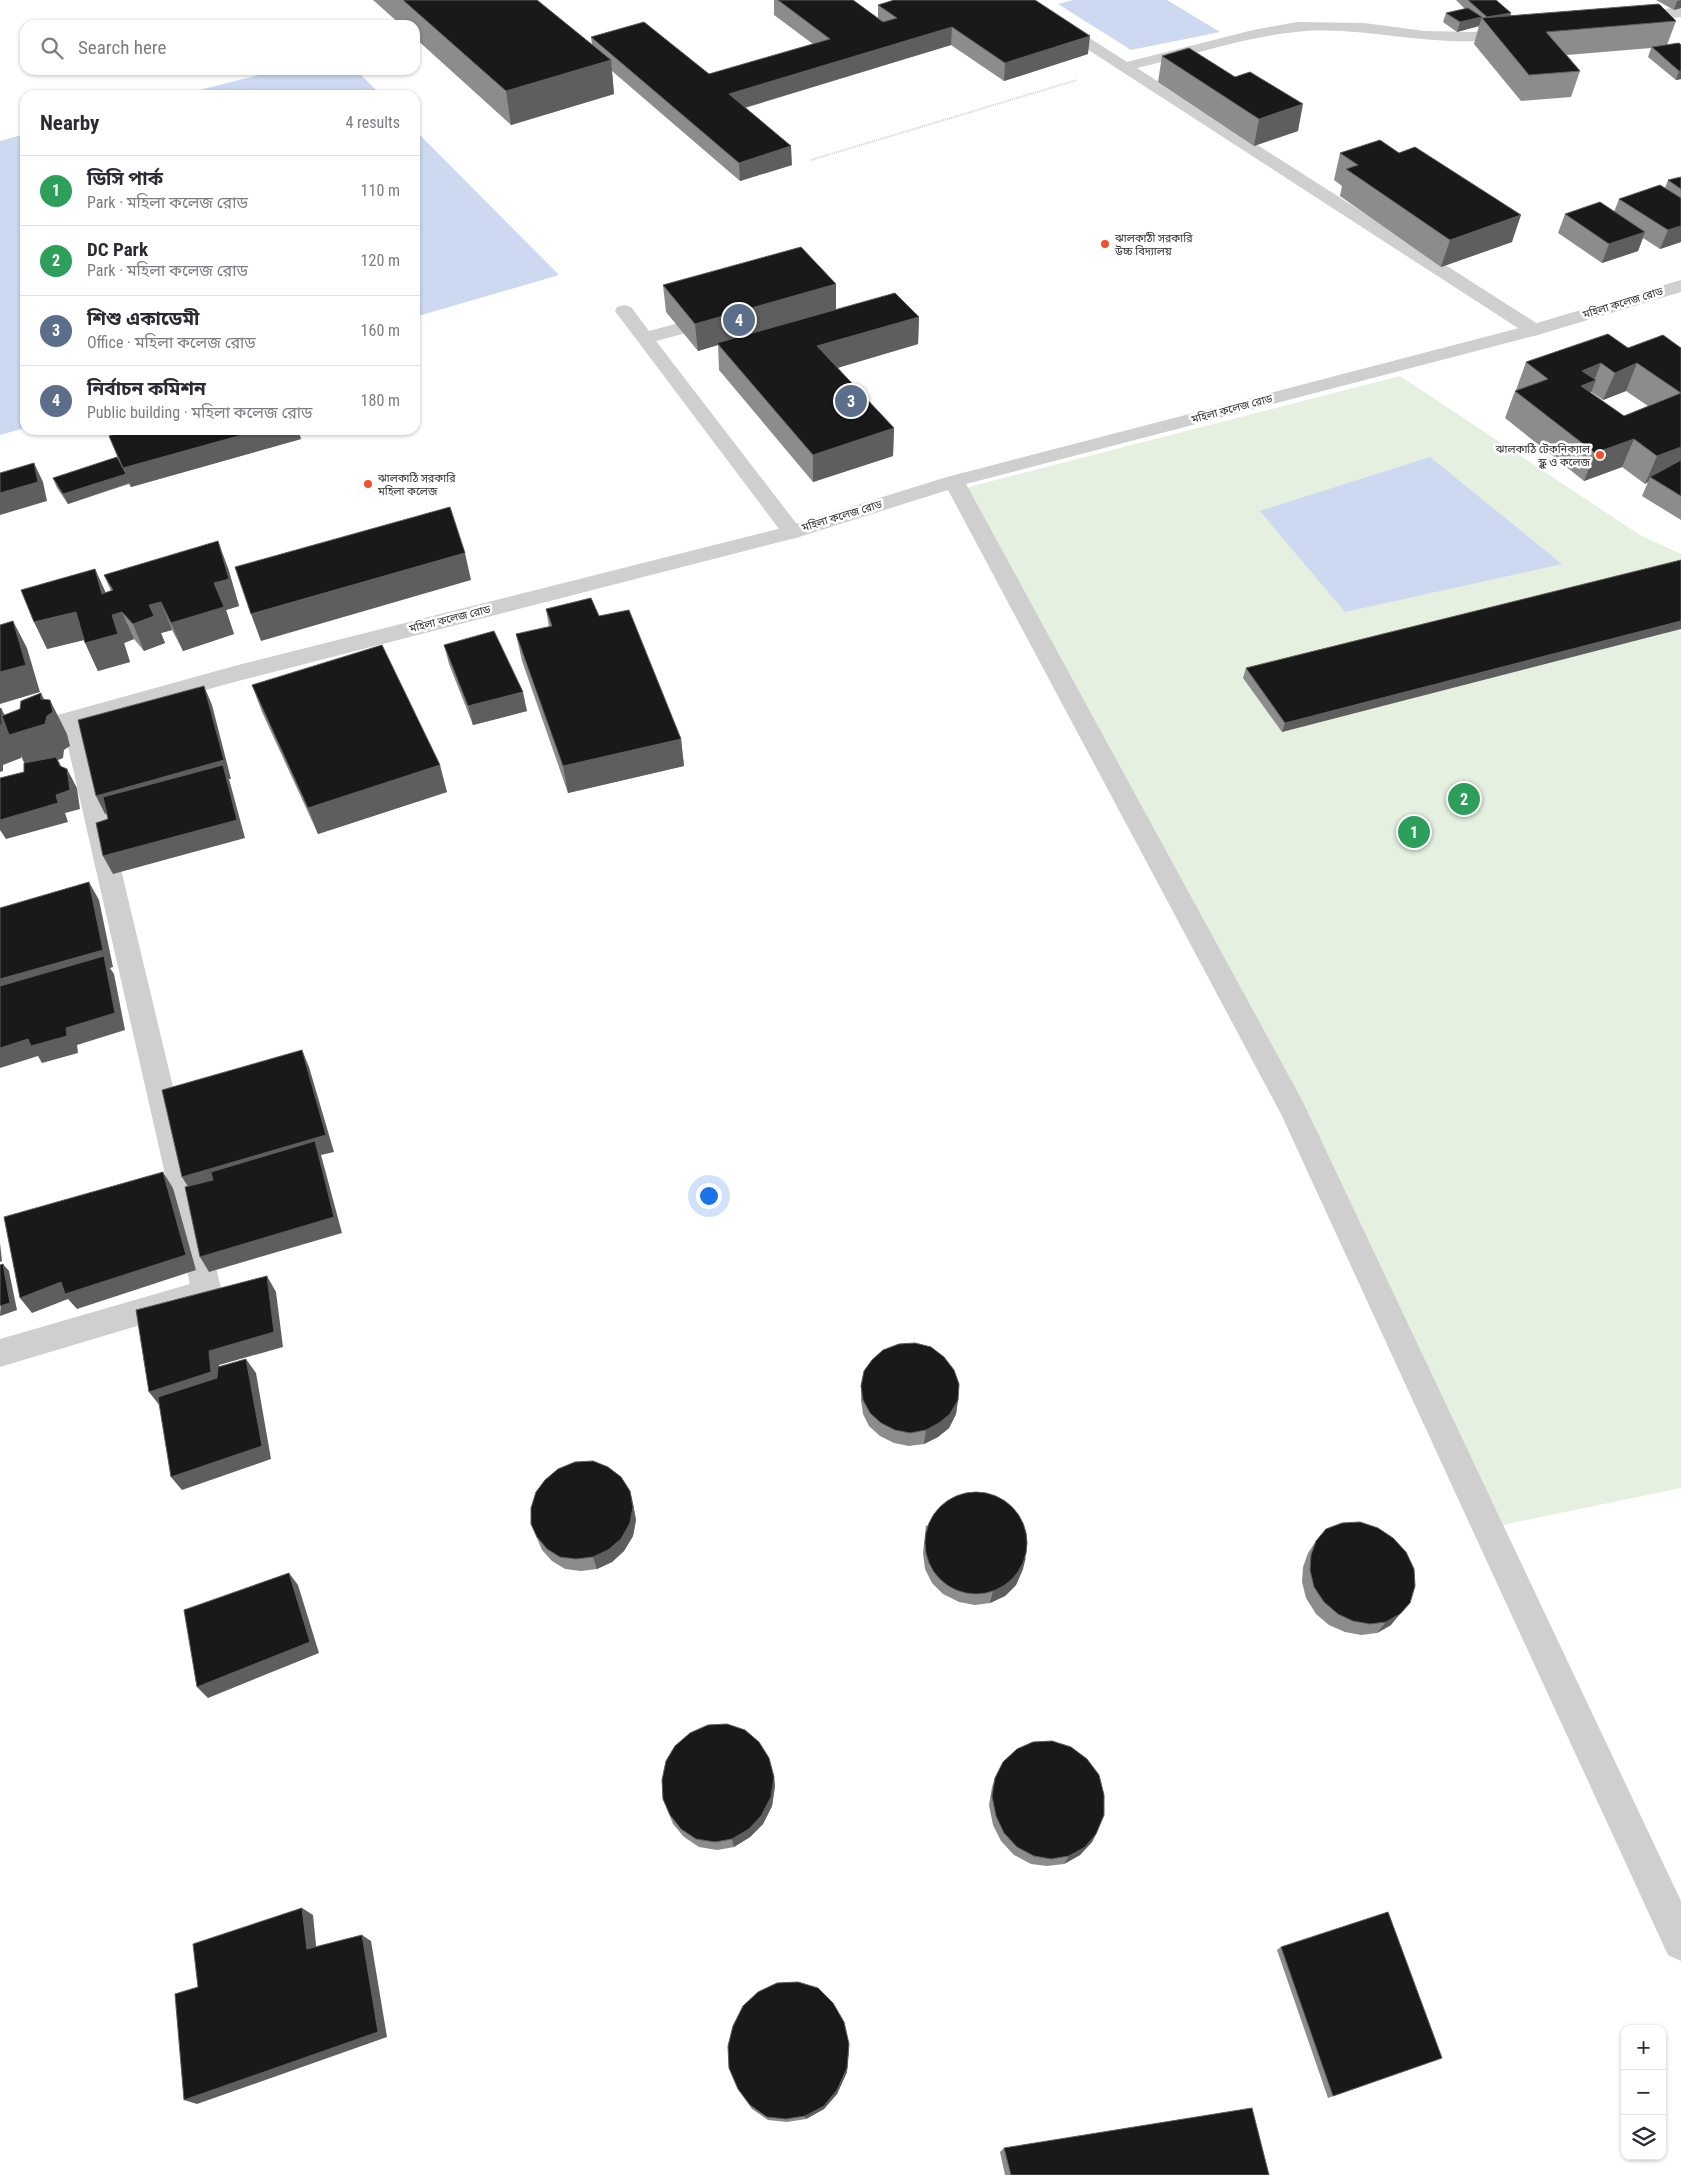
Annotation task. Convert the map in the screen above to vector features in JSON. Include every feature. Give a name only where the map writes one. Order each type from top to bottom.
[{"type":"street","points":[[1615,20],[1681,12]]},
{"type":"street","points":[[1048,18],[1534,330]]},
{"type":"street","points":[[1124,67],[1253,35],[1297,27],[1364,28],[1425,36],[1464,37],[1530,30]]},
{"type":"street","name":"মহিলা কলেজ রোড","points":[[0,739],[238,673],[792,532],[954,481],[1534,330],[1681,286]]},
{"type":"street","points":[[624,311],[792,532]]},
{"type":"street","points":[[644,338],[680,329]]},
{"type":"street","points":[[954,481],[1293,1110],[1681,1942]]},
{"type":"street","points":[[0,1352],[207,1292],[73,719]]},
{"type":"path","points":[[810,160],[983,107],[1124,67]]},
{"type":"green space","points":[[1400,376],[1640,535],[1681,554],[1681,1488],[1488,1528],[1293,1110],[965,488]]},
{"type":"water","points":[[1073,0],[1167,0],[1220,32],[1131,50],[1058,4]]},
{"type":"water","points":[[259,75],[361,75],[376,90],[200,90]]},
{"type":"water","points":[[20,135],[20,429],[0,435],[0,141]]},
{"type":"water","points":[[420,135],[559,275],[420,316]]},
{"type":"water","points":[[1430,457],[1562,564],[1345,612],[1260,511]]},
{"type":"building","points":[[403,0],[537,0],[611,60],[506,91]]},
{"type":"building","points":[[778,0],[853,0],[883,22],[897,18],[878,5],[894,0],[1035,0],[1090,36],[1005,63],[952,27],[729,94],[791,146],[739,163],[591,37],[644,22],[709,74],[830,39]]},
{"type":"building","points":[[1468,0],[1496,0],[1511,13],[1487,17]]},
{"type":"building","points":[[1659,4],[1676,21],[1546,32],[1580,71],[1529,75],[1482,18]]},
{"type":"building","points":[[1468,8],[1482,17],[1460,22],[1446,13]]},
{"type":"building","points":[[1679,43],[1681,45],[1681,71],[1652,47]]},
{"type":"building","points":[[1189,48],[1235,77],[1250,72],[1303,104],[1259,119],[1162,56]]},
{"type":"building","points":[[1380,140],[1399,153],[1415,147],[1521,215],[1450,240],[1346,169],[1358,165],[1340,153]]},
{"type":"building","points":[[1681,177],[1681,189],[1668,180]]},
{"type":"building","points":[[1660,185],[1681,198],[1681,226],[1668,230],[1619,199]]},
{"type":"building","points":[[1600,202],[1645,232],[1609,244],[1565,214]]},
{"type":"building","points":[[801,247],[836,284],[695,324],[663,285]]},
{"type":"building","points":[[895,293],[919,317],[817,346],[894,428],[813,455],[717,343]]},
{"type":"building","points":[[1608,334],[1628,348],[1663,335],[1681,348],[1681,393],[1681,447],[1657,456],[1634,439],[1595,453],[1515,391],[1548,379],[1526,362]],"holes":[[[1601,363],[1615,373],[1637,363],[1681,393],[1624,416],[1581,386],[1596,380],[1582,371]]]},
{"type":"building","points":[[112,435],[242,435],[123,468],[109,436]]},
{"type":"building","points":[[117,457],[126,474],[63,494],[53,478]]},
{"type":"building","points":[[1681,460],[1681,496],[1650,477]]},
{"type":"building","points":[[34,463],[38,482],[0,493],[0,473]]},
{"type":"building","points":[[450,507],[465,553],[251,614],[235,567]]},
{"type":"building","points":[[218,541],[229,579],[214,583],[224,607],[171,623],[161,602],[149,605],[154,616],[133,624],[122,612],[112,615],[118,634],[85,643],[76,612],[34,622],[21,590],[95,569],[102,594],[113,590],[104,575]]},
{"type":"building","points":[[1681,560],[1681,621],[1285,723],[1246,668]]},
{"type":"building","points":[[591,598],[599,616],[629,610],[681,739],[563,766],[516,634],[552,626],[546,609]]},
{"type":"building","points":[[13,621],[26,665],[0,672],[0,625]]},
{"type":"building","points":[[494,631],[523,692],[468,706],[444,645]]},
{"type":"building","points":[[382,645],[440,765],[308,808],[252,685]]},
{"type":"building","points":[[204,686],[224,760],[96,796],[78,720]]},
{"type":"building","points":[[41,693],[41,699],[50,700],[53,712],[47,716],[45,724],[9,735],[2,716],[20,709],[21,701]]},
{"type":"building","points":[[0,709],[2,724],[0,725]]},
{"type":"building","points":[[56,757],[60,766],[67,769],[70,790],[56,795],[58,803],[0,820],[0,778],[24,772],[24,763]]},
{"type":"building","points":[[223,765],[237,820],[103,856],[96,823],[108,819],[103,797]]},
{"type":"building","points":[[89,882],[103,950],[0,979],[0,908]]},
{"type":"building","points":[[104,956],[115,1013],[66,1028],[67,1036],[31,1046],[28,1039],[0,1048],[0,986]]},
{"type":"building","points":[[302,1050],[326,1135],[182,1177],[162,1090]]},
{"type":"building","points":[[315,1141],[334,1217],[200,1257],[185,1187],[213,1180],[211,1172]]},
{"type":"building","points":[[163,1172],[186,1255],[65,1294],[61,1282],[20,1298],[4,1217]]},
{"type":"building","points":[[3,1264],[10,1303],[0,1306],[0,1265]]},
{"type":"building","points":[[267,1276],[274,1332],[209,1351],[211,1372],[149,1392],[136,1310]]},
{"type":"building","points":[[915,1343],[931,1347],[944,1357],[954,1370],[959,1384],[958,1400],[950,1414],[926,1430],[910,1433],[895,1430],[881,1423],[870,1413],[863,1400],[861,1386],[864,1371],[883,1350],[899,1344]]},
{"type":"building","points":[[246,1359],[262,1446],[171,1477],[158,1397],[217,1378],[218,1367]]},
{"type":"building","points":[[593,1461],[608,1467],[621,1477],[630,1491],[633,1507],[630,1523],[621,1539],[608,1550],[593,1557],[576,1559],[560,1557],[547,1549],[537,1537],[531,1524],[531,1508],[536,1492],[545,1480],[558,1469],[575,1462]]},
{"type":"building","points":[[976,1492],[995,1496],[1012,1507],[1023,1524],[1027,1543],[1023,1562],[1012,1579],[995,1590],[976,1594],[957,1590],[940,1579],[929,1562],[925,1543],[929,1524],[940,1507],[957,1496]]},
{"type":"building","points":[[1360,1522],[1378,1528],[1393,1538],[1406,1552],[1414,1569],[1415,1586],[1410,1603],[1400,1614],[1386,1622],[1370,1624],[1353,1621],[1338,1614],[1324,1602],[1314,1587],[1310,1570],[1311,1555],[1316,1541],[1326,1529],[1342,1523]]},
{"type":"building","points":[[289,1573],[310,1642],[197,1687],[184,1610]]},
{"type":"building","points":[[727,1724],[745,1730],[759,1742],[769,1758],[774,1777],[771,1797],[761,1816],[749,1829],[732,1839],[715,1842],[696,1839],[681,1829],[670,1815],[663,1799],[662,1780],[666,1761],[675,1746],[690,1733],[708,1725]]},
{"type":"building","points":[[1052,1741],[1071,1747],[1087,1759],[1099,1775],[1104,1795],[1104,1815],[1096,1834],[1085,1847],[1069,1856],[1051,1859],[1034,1856],[1017,1847],[1004,1833],[996,1816],[992,1796],[995,1778],[1003,1762],[1017,1749],[1033,1742]]},
{"type":"building","points":[[302,1908],[307,1949],[362,1935],[378,2032],[184,2100],[175,1994],[198,1987],[193,1944]]},
{"type":"building","points":[[1388,1912],[1442,2058],[1333,2096],[1281,1947]]},
{"type":"building","points":[[798,1982],[818,1988],[833,2003],[844,2022],[849,2044],[847,2068],[837,2090],[824,2106],[805,2116],[786,2119],[767,2117],[750,2105],[738,2089],[729,2068],[728,2046],[733,2026],[743,2006],[758,1992],[777,1983]]},
{"type":"building","points":[[1252,2108],[1269,2175],[1011,2175],[1004,2148]]},
{"type":"place","name":"ঝালকাঠী সরকারি উচ্চ বিদ্যালয়","points":[[1105,244]]},
{"type":"place","name":"নির্বাচন কমিশন","points":[[739,320]]},
{"type":"place","name":"শিশু একাডেমী","points":[[851,401]]},
{"type":"place","name":"ঝালকাঠি টেকনিক্যাল স্কুল ও কলেজ","points":[[1600,455]]},
{"type":"place","name":"ঝালকাঠি সরকারি মহিলা কলেজ","points":[[368,484]]},
{"type":"place","name":"DC Park","points":[[1464,799]]},
{"type":"place","name":"ডিসি পার্ক","points":[[1414,832]]}]
